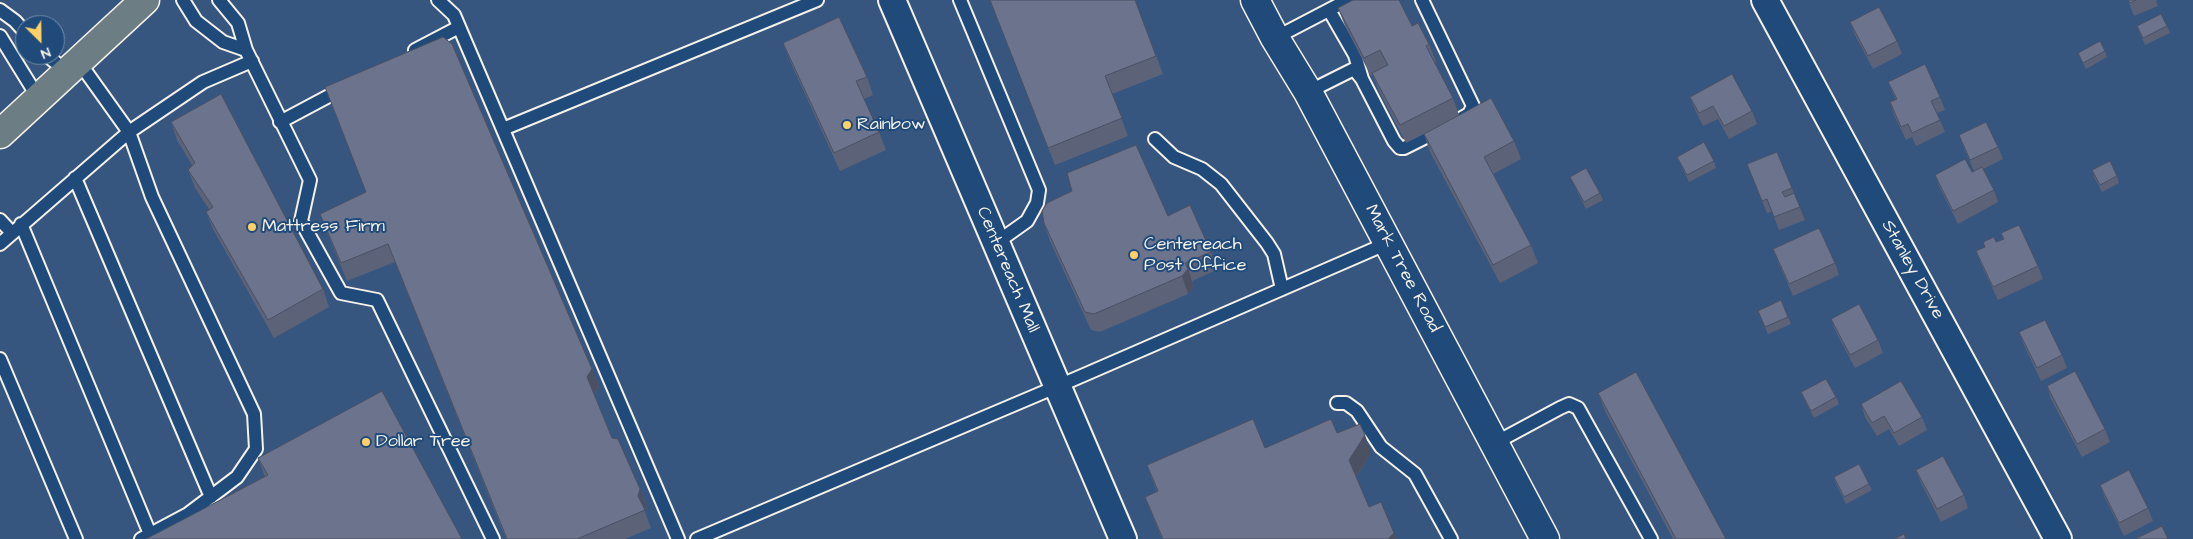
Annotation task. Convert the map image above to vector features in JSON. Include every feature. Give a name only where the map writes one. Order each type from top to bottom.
[{"type":"main road","points":[[2,129],[39,99],[145,0]]},
{"type":"street","name":"Centereach Mall","points":[[892,0],[1123,539]]},
{"type":"street","name":"Mark Tree Road","points":[[1255,0],[1275,38],[1308,92],[1545,539]]},
{"type":"street","name":"Stanley Drive","points":[[1765,0],[2058,539]]},
{"type":"lane","points":[[183,0],[196,21],[223,42],[249,55]]},
{"type":"lane","points":[[219,0],[238,23],[249,55],[280,122],[310,180],[301,221],[340,293],[377,300],[493,539]]},
{"type":"lane","points":[[438,0],[454,15],[678,539]]},
{"type":"lane","points":[[503,129],[817,0]]},
{"type":"lane","points":[[960,0],[1039,190],[1037,203],[1027,222],[996,244]]},
{"type":"lane","points":[[1275,38],[1348,0]]},
{"type":"lane","points":[[1329,10],[1355,55],[1362,79],[1394,141],[1400,148],[1404,148],[1470,114],[1473,106],[1422,0]]},
{"type":"lane","points":[[0,10],[15,21]]},
{"type":"lane","points":[[408,54],[459,27]]},
{"type":"lane","points":[[0,36],[39,99]]},
{"type":"lane","points":[[0,244],[129,132],[203,82],[249,55]]},
{"type":"lane","points":[[21,224],[146,537],[188,514],[237,477],[256,449],[254,414],[152,197],[129,132],[73,67],[65,63]]},
{"type":"lane","points":[[1308,92],[1354,69],[1362,79]]},
{"type":"lane","points":[[280,122],[357,81]]},
{"type":"lane","points":[[1155,138],[1174,157],[1202,168],[1221,184],[1274,254],[1282,289]]},
{"type":"lane","points":[[75,178],[211,497]]},
{"type":"lane","points":[[0,220],[12,233]]},
{"type":"lane","points":[[697,539],[1057,387],[1388,243]]},
{"type":"lane","points":[[0,359],[76,539]]},
{"type":"lane","points":[[1337,403],[1346,403],[1357,412],[1381,447],[1415,474],[1451,539]]},
{"type":"lane","points":[[1494,443],[1560,408],[1570,404],[1578,408],[1651,539]]},
{"type":"building","points":[[990,0],[1135,0],[1156,56],[1105,76],[1122,118],[1048,148]]},
{"type":"building","points":[[1353,0],[1399,0],[1412,26],[1418,23],[1429,44],[1426,46],[1453,98],[1400,125],[1372,73],[1388,65],[1380,50],[1364,58],[1338,8]]},
{"type":"building","points":[[1879,7],[1897,41],[1868,56],[1850,22]]},
{"type":"building","points":[[2161,14],[2167,26],[2143,38],[2137,26]]},
{"type":"building","name":"Rainbow","points":[[839,17],[867,77],[856,81],[879,132],[834,153],[783,43]]},
{"type":"building","points":[[443,37],[452,44],[592,369],[587,377],[612,438],[618,439],[640,489],[638,496],[645,510],[577,539],[507,539],[388,244],[341,263],[320,214],[366,192],[325,87]]},
{"type":"building","points":[[2100,41],[2105,51],[2083,63],[2078,53]]},
{"type":"building","points":[[1925,64],[1940,97],[1931,101],[1940,120],[1912,133],[1908,124],[1901,127],[1890,102],[1897,99],[1888,82]]},
{"type":"building","points":[[1732,74],[1752,111],[1724,126],[1713,106],[1699,113],[1690,97]]},
{"type":"building","name":"Mattress Firm","points":[[221,94],[323,289],[268,320],[206,212],[213,207],[188,170],[195,163],[171,122]]},
{"type":"building","points":[[1491,98],[1514,141],[1484,157],[1531,245],[1493,265],[1424,134]]},
{"type":"building","points":[[1986,122],[1998,147],[1970,160],[1959,135]]},
{"type":"building","points":[[1704,142],[1714,161],[1687,175],[1677,157]]},
{"type":"building","name":"Centereach Post Office","points":[[1136,145],[1168,216],[1190,205],[1211,252],[1185,263],[1188,269],[1182,276],[1094,314],[1085,312],[1044,223],[1042,211],[1047,203],[1072,191],[1067,173]]},
{"type":"building","points":[[1777,152],[1792,188],[1782,192],[1785,197],[1794,193],[1800,207],[1774,217],[1767,199],[1762,201],[1747,164]]},
{"type":"building","points":[[1965,159],[1972,172],[1982,167],[1994,190],[1953,211],[1935,175]]},
{"type":"building","points":[[2110,161],[2117,176],[2100,185],[2092,170]]},
{"type":"building","points":[[1586,168],[1600,193],[1584,202],[1570,177]]},
{"type":"building","points":[[2019,225],[2038,266],[1993,287],[1976,251],[1985,247],[1983,242],[1994,237],[1996,242],[2004,239],[2001,233]]},
{"type":"building","points":[[1819,228],[1835,263],[1789,284],[1773,249]]},
{"type":"building","points":[[1781,300],[1788,317],[1765,327],[1758,311]]},
{"type":"building","points":[[1859,304],[1878,340],[1850,355],[1831,319]]},
{"type":"building","points":[[2045,320],[2062,355],[2037,368],[2019,332]]},
{"type":"building","points":[[2075,371],[2105,429],[2077,444],[2047,386]]},
{"type":"building","points":[[1636,372],[1726,539],[1676,539],[1598,393]]},
{"type":"building","points":[[1826,379],[1836,397],[1811,411],[1801,392]]},
{"type":"building","points":[[1901,381],[1922,417],[1894,433],[1884,416],[1872,423],[1861,404]]},
{"type":"building","name":"Dollar Tree","points":[[382,391],[462,539],[146,539],[268,475],[258,458]]},
{"type":"building","points":[[1253,419],[1265,448],[1331,419],[1337,433],[1360,424],[1365,435],[1349,460],[1369,507],[1381,502],[1394,533],[1388,539],[1163,539],[1145,497],[1158,491],[1147,465]]},
{"type":"building","points":[[1943,456],[1964,495],[1937,509],[1916,470]]},
{"type":"building","points":[[1859,464],[1869,484],[1844,497],[1834,477]]},
{"type":"building","points":[[2129,470],[2148,508],[2119,523],[2100,485]]},
{"type":"building","points":[[2162,526],[2168,539],[2135,539]]},
{"type":"building","points":[[1904,534],[1906,539],[1894,539]]},
{"type":"place","name":"Rainbow","points":[[847,125]]},
{"type":"place","name":"Mattress Firm","points":[[252,227]]},
{"type":"place","name":"Centereach Post Office","points":[[1134,255]]},
{"type":"place","name":"Dollar Tree","points":[[366,442]]}]
